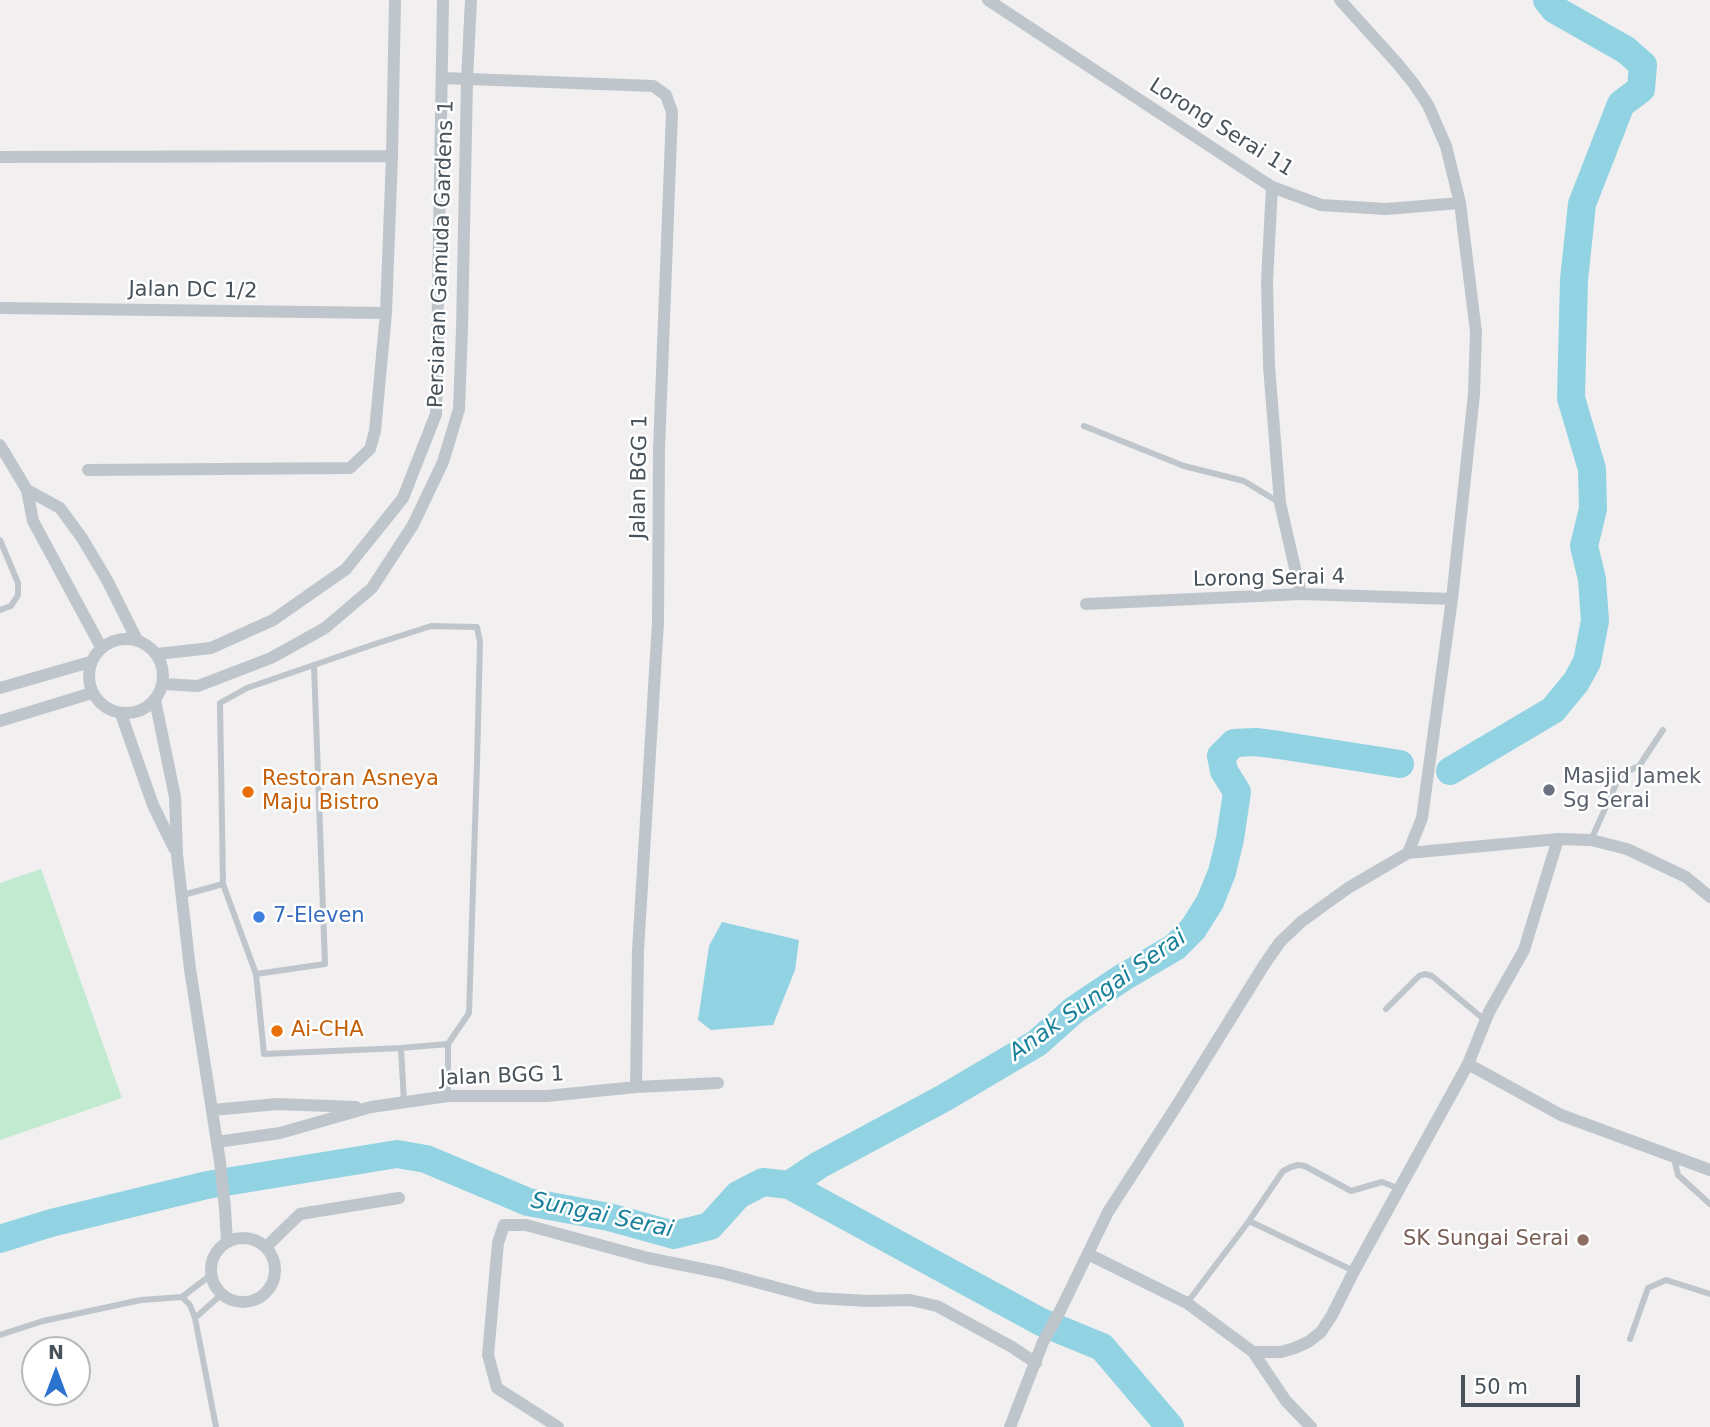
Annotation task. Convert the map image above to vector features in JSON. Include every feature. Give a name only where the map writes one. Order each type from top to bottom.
[{"type":"street","points":[[88,470],[350,468],[370,449],[375,431],[386,313],[395,0]]},
{"type":"street","name":"Persiaran Gamuda Gardens 1","points":[[157,654],[211,648],[273,620],[346,569],[403,498],[436,414],[443,0]]},
{"type":"street","name":"Persiaran Gamuda Gardens 1","points":[[163,684],[198,686],[271,657],[325,628],[372,588],[413,525],[443,462],[459,409],[471,0]]},
{"type":"street","name":"Lorong Serai 11","points":[[988,0],[1272,187],[1321,205],[1386,209],[1460,203]]},
{"type":"street","points":[[1340,0],[1414,84],[1428,105],[1446,146],[1460,203],[1476,332],[1474,394],[1452,600],[1422,818],[1408,853]]},
{"type":"street","name":"Jalan BGG 1","points":[[443,78],[653,86],[666,95],[672,112],[659,449],[658,622],[638,951],[636,1087]]},
{"type":"street","points":[[0,157],[392,156]]},
{"type":"street","points":[[1272,187],[1267,281],[1269,354],[1280,503],[1301,594]]},
{"type":"street","name":"Jalan DC 1/2","points":[[0,308],[386,313]]},
{"type":"street","points":[[0,445],[27,490],[33,521],[101,647]]},
{"type":"street","points":[[27,490],[61,508],[107,580],[136,640]]},
{"type":"street","name":"Lorong Serai 4","points":[[1086,604],[1301,594],[1452,600]]},
{"type":"street","points":[[124,638],[136,640],[148,645],[157,654],[163,674],[160,692],[155,700],[134,713],[109,710],[99,703],[88,683],[90,662],[101,647],[112,641],[124,638]]},
{"type":"street","points":[[0,688],[90,662]]},
{"type":"street","points":[[0,721],[92,693]]},
{"type":"street","points":[[155,700],[175,797],[177,855],[190,969],[213,1110],[227,1242]]},
{"type":"street","points":[[121,713],[153,805],[177,855]]},
{"type":"street","points":[[1253,1352],[1281,1352],[1308,1342],[1321,1332],[1332,1315],[1468,1064],[1486,1021],[1524,950],[1558,839]]},
{"type":"street","points":[[1010,1427],[1043,1342],[1108,1212],[1264,965],[1280,942],[1301,922],[1348,888],[1408,853],[1558,839],[1591,840],[1628,849],[1686,877],[1710,897]]},
{"type":"street","points":[[1468,1064],[1561,1115],[1710,1170]]},
{"type":"street","name":"Jalan BGG 1","points":[[217,1142],[280,1133],[371,1107],[404,1101],[448,1096],[547,1096],[636,1087],[718,1083]]},
{"type":"street","name":"Jalan BGG 1","points":[[213,1110],[277,1104],[371,1107]]},
{"type":"street","points":[[266,1247],[300,1214],[399,1198]]},
{"type":"street","points":[[558,1427],[497,1388],[488,1355],[498,1243],[503,1225],[526,1225],[816,1298],[910,1300],[937,1306],[1012,1347],[1035,1363]]},
{"type":"street","points":[[240,1238],[251,1239],[266,1247],[274,1261],[276,1272],[267,1292],[248,1302],[233,1300],[222,1294],[215,1284],[212,1264],[215,1255],[227,1242],[240,1238]]},
{"type":"street","points":[[1088,1254],[1187,1303],[1253,1352],[1286,1401],[1311,1427]]},
{"type":"lane","points":[[1084,426],[1184,466],[1244,481],[1280,503]]},
{"type":"lane","points":[[0,540],[18,583],[19,595],[11,606],[0,610]]},
{"type":"lane","points":[[448,1044],[264,1054],[256,974],[223,884],[220,703],[247,688],[431,626],[477,626],[480,642],[469,1013],[448,1044],[448,1096]]},
{"type":"lane","points":[[256,974],[325,964],[314,666]]},
{"type":"lane","points":[[1591,840],[1618,782],[1626,772],[1639,765],[1663,730]]},
{"type":"lane","points":[[183,894],[223,884]]},
{"type":"lane","points":[[1386,1009],[1419,976],[1425,974],[1432,976],[1486,1021]]},
{"type":"lane","points":[[401,1048],[404,1101]]},
{"type":"lane","points":[[1673,1156],[1678,1175],[1710,1204]]},
{"type":"lane","points":[[1187,1303],[1283,1171],[1298,1165],[1305,1166],[1351,1191],[1382,1182],[1400,1189]]},
{"type":"lane","points":[[1249,1221],[1354,1271]]},
{"type":"lane","points":[[0,1335],[43,1321],[141,1300],[183,1297],[212,1274]]},
{"type":"lane","points":[[1630,1339],[1648,1287],[1665,1280],[1710,1294]]},
{"type":"lane","points":[[195,1318],[222,1294]]},
{"type":"lane","points":[[183,1297],[190,1305],[195,1318],[216,1427]]},
{"type":"green space","points":[[41,869],[122,1098],[0,1140],[0,883]]},
{"type":"water","points":[[722,922],[799,940],[795,970],[773,1025],[711,1030],[698,1020],[709,946]]},
{"type":"waterway","name":"Anak Sungai Serai","points":[[1450,771],[1553,710],[1576,682],[1587,662],[1595,621],[1592,579],[1584,546],[1593,509],[1592,469],[1571,398],[1574,280],[1582,204],[1621,104],[1641,89],[1643,65],[1626,50],[1554,9],[1547,0]]},
{"type":"waterway","name":"Anak Sungai Serai","points":[[789,1185],[819,1165],[944,1098],[1037,1043],[1074,1010],[1175,947],[1193,929],[1210,902],[1222,872],[1237,792],[1224,771],[1221,756],[1234,743],[1256,742],[1400,764]]},
{"type":"waterway","name":"Sungai Serai","points":[[0,1239],[51,1223],[207,1185],[397,1154],[426,1159],[528,1202],[609,1217],[674,1235],[710,1226],[738,1195],[763,1182],[789,1185],[1041,1322],[1102,1347],[1170,1427]]},
{"type":"place","name":"Masjid Jamek Sg Serai","points":[[1549,790]]},
{"type":"place","name":"Restoran Asneya Maju Bistro","points":[[248,792]]},
{"type":"place","name":"7-Eleven","points":[[259,917]]},
{"type":"place","name":"Ai-CHA","points":[[277,1031]]},
{"type":"place","name":"SK Sungai Serai","points":[[1583,1240]]}]
